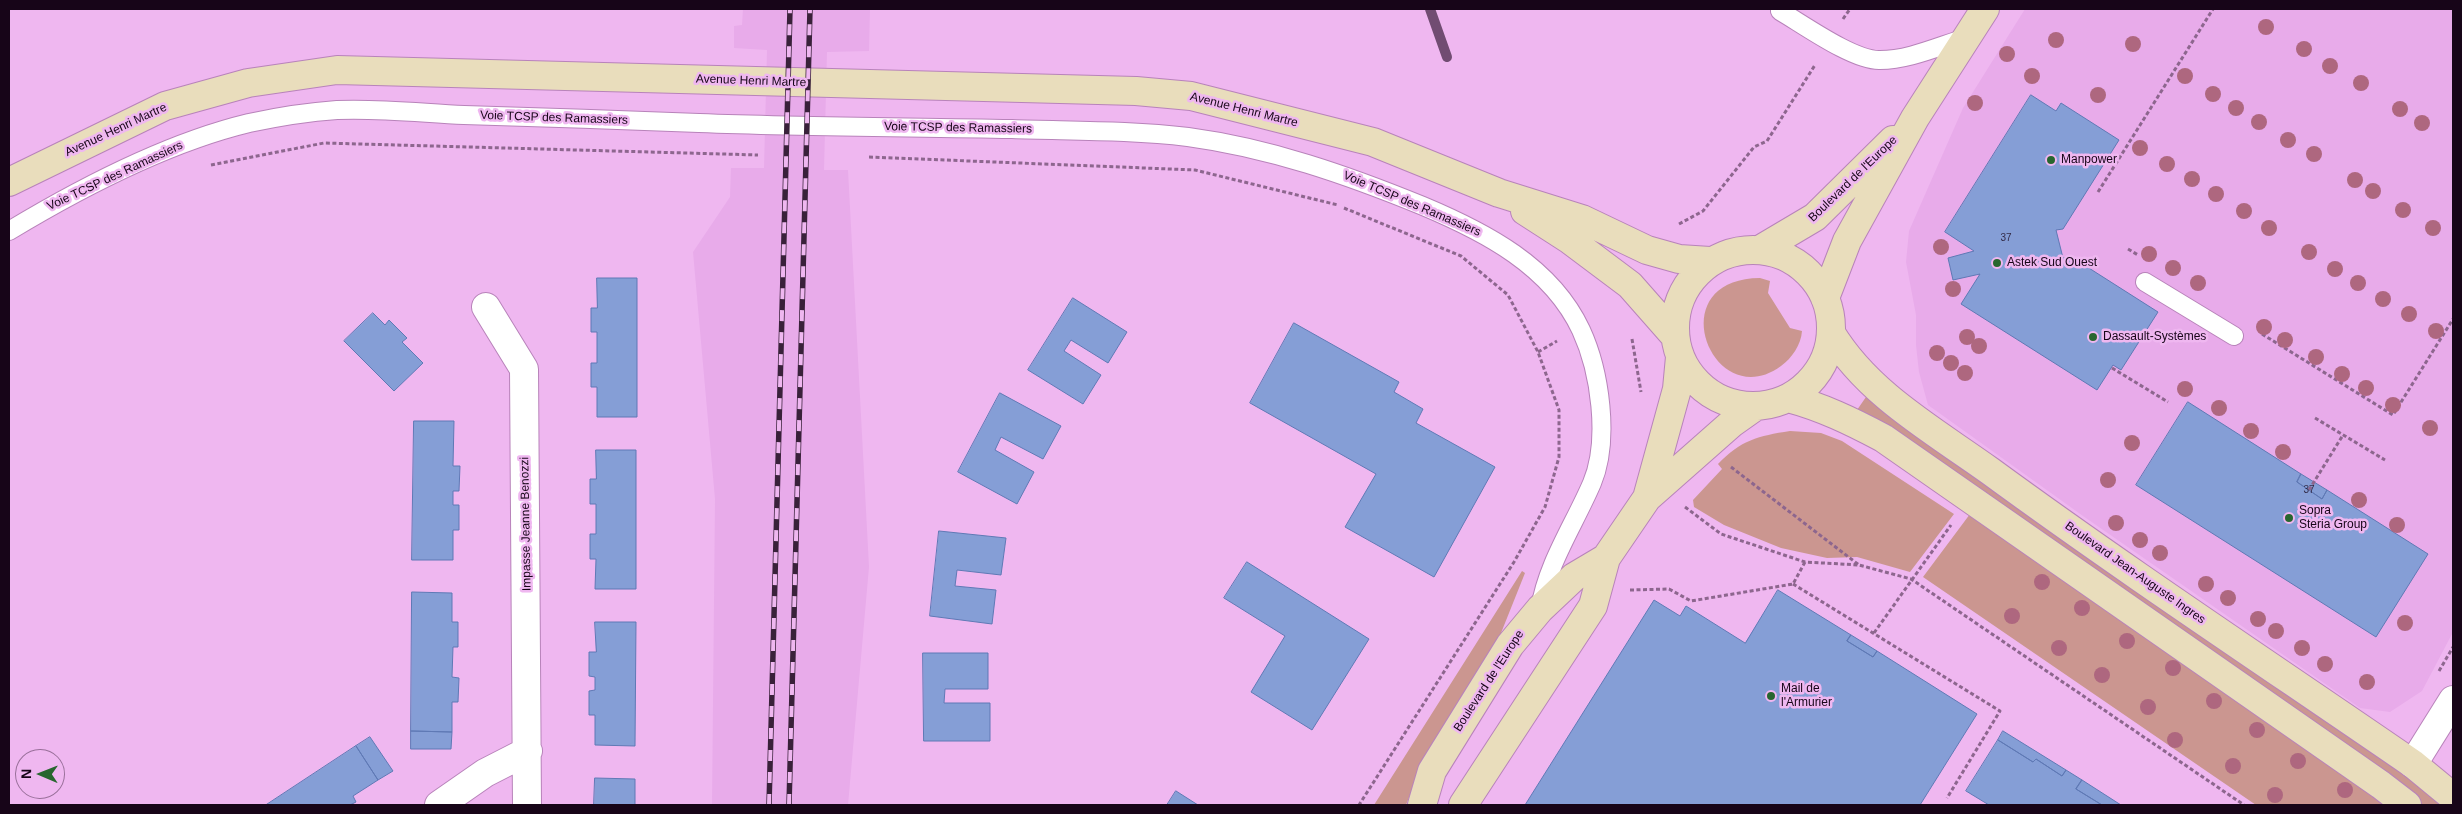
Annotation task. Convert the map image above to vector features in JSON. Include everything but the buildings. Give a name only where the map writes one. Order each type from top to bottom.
[{"type":"main road","name":"Boulevard de l'Europe","points":[[1825,298],[1847,241],[1916,118],[1985,9]]},
{"type":"main road","name":"Avenue Henri Martre","points":[[9,182],[165,106],[248,83],[337,70],[1136,91],[1191,96],[1373,142],[1499,193],[1582,219],[1647,250],[1679,260],[1710,261]]},
{"type":"main road","name":"Boulevard de l'Europe","points":[[1761,249],[1815,217],[1916,118]]},
{"type":"main road","name":"Avenue Henri Martre","points":[[1499,193],[1570,240],[1630,285],[1677,346]]},
{"type":"main road","points":[[1743,249],[1761,249],[1781,254],[1800,264],[1815,279],[1829,309],[1831,333],[1827,353],[1818,371],[1805,387],[1788,398],[1756,406],[1737,405],[1719,399],[1702,388],[1689,374],[1677,346],[1675,314],[1682,293],[1694,276],[1710,261],[1726,253],[1743,249]]},
{"type":"main road","name":"Boulevard Jean-Auguste Ingres","points":[[1831,333],[1844,354],[1900,408],[2025,497],[2413,764],[2453,797]]},
{"type":"main road","name":"Boulevard de l'Europe","points":[[1647,498],[1677,389],[1677,346]]},
{"type":"main road","points":[[1788,398],[1816,405],[1844,417],[1883,438],[2407,805]]},
{"type":"main road","name":"Boulevard de l'Europe","points":[[1463,805],[1592,606],[1606,558],[1647,498],[1732,423],[1756,406]]},
{"type":"main road","name":"Boulevard de l'Europe","points":[[1422,805],[1432,771],[1510,644],[1540,609],[1574,577],[1606,558]]},
{"type":"street","name":"Impasse Jeanne Benozzi","points":[[486,308],[524,369],[527,805]]},
{"type":"street","points":[[2413,764],[2453,700]]},
{"type":"street","points":[[439,805],[485,773],[528,751]]},
{"type":"lane","points":[[1780,11],[1847,51],[1879,60],[1914,54],[1966,38]]},
{"type":"lane","name":"Voie TCSP des Ramassiers","points":[[9,231],[58,201],[180,144],[251,123],[338,110],[718,124],[1123,132],[1190,138],[1276,154],[1363,181],[1487,236],[1526,261],[1556,293],[1580,328],[1593,364],[1600,401],[1601,438],[1595,477],[1544,586],[1540,609]]},
{"type":"lane","points":[[2145,282],[2234,336]]},
{"type":"path","points":[[1742,165],[1754,147],[1767,141],[1850,9]]},
{"type":"path","points":[[2098,192],[2213,9]]},
{"type":"path","points":[[207,166],[324,143],[765,155]]},
{"type":"path","points":[[860,156],[1195,170],[1339,206],[1461,256],[1508,294],[1538,352],[1559,410],[1559,457],[1545,507],[1514,562],[1359,805]]},
{"type":"path","points":[[2128,249],[2144,259]]},
{"type":"path","points":[[2260,332],[2393,415],[2453,318]]},
{"type":"path","points":[[2112,368],[2168,402]]},
{"type":"path","points":[[2315,418],[2385,460]]},
{"type":"path","points":[[2309,490],[2343,435]]},
{"type":"path","points":[[1726,462],[1859,565]]},
{"type":"path","points":[[1688,498],[1683,506],[1721,534],[1805,562],[1859,565],[1911,579],[2244,805]]},
{"type":"path","points":[[1874,633],[1955,520]]},
{"type":"path","points":[[1792,584],[1805,562]]},
{"type":"path","points":[[1628,590],[1669,589],[1691,601],[1792,584],[2000,711],[1947,798]]},
{"type":"shaded area","points":[[743,9],[870,9],[869,51],[827,52],[824,170],[848,170],[869,567],[848,805],[712,805],[715,499],[693,252],[730,197],[731,168],[764,168],[767,50],[734,48],[734,26],[742,25]]},
{"type":"shaded area","points":[[2025,9],[2453,9],[2453,632],[2422,691],[2390,712],[2360,708],[2083,516],[1928,405],[1919,372],[1916,345],[1916,315],[1906,262],[1909,231],[1963,108]]},
{"type":"shaded area","points":[[1760,278],[1770,281],[1768,293],[1790,328],[1802,331],[1800,341],[1789,359],[1781,366],[1756,377],[1735,373],[1718,360],[1707,341],[1704,319],[1711,299],[1729,284]]},
{"type":"shaded area","points":[[1866,397],[2369,748],[2445,805],[2421,805],[2363,762],[1857,410]]},
{"type":"shaded area","points":[[1790,431],[1821,433],[1842,441],[1954,514],[1910,572],[1857,557],[1827,558],[1781,548],[1724,525],[1694,507],[1693,500],[1722,469],[1718,464],[1734,449],[1759,437]]},
{"type":"shaded area","points":[[1970,514],[2387,805],[2256,805],[1923,577]]},
{"type":"shaded area","points":[[1522,571],[1525,573],[1495,648],[1415,782],[1406,805],[1374,805]]},
{"type":"waterway","points":[[1430,9],[1447,57]]},
{"type":"railway","points":[[769,805],[790,9]]},
{"type":"railway","points":[[789,805],[810,9]]},
{"type":"place","name":"Manpower","points":[[2051,160]]},
{"type":"place","name":"Astek Sud Ouest","points":[[1997,263]]},
{"type":"place","name":"Dassault-Systèmes","points":[[2093,337]]},
{"type":"place","name":"Sopra Steria Group","points":[[2289,518]]},
{"type":"place","name":"Mail de l'Armurier","points":[[1771,696]]}]
